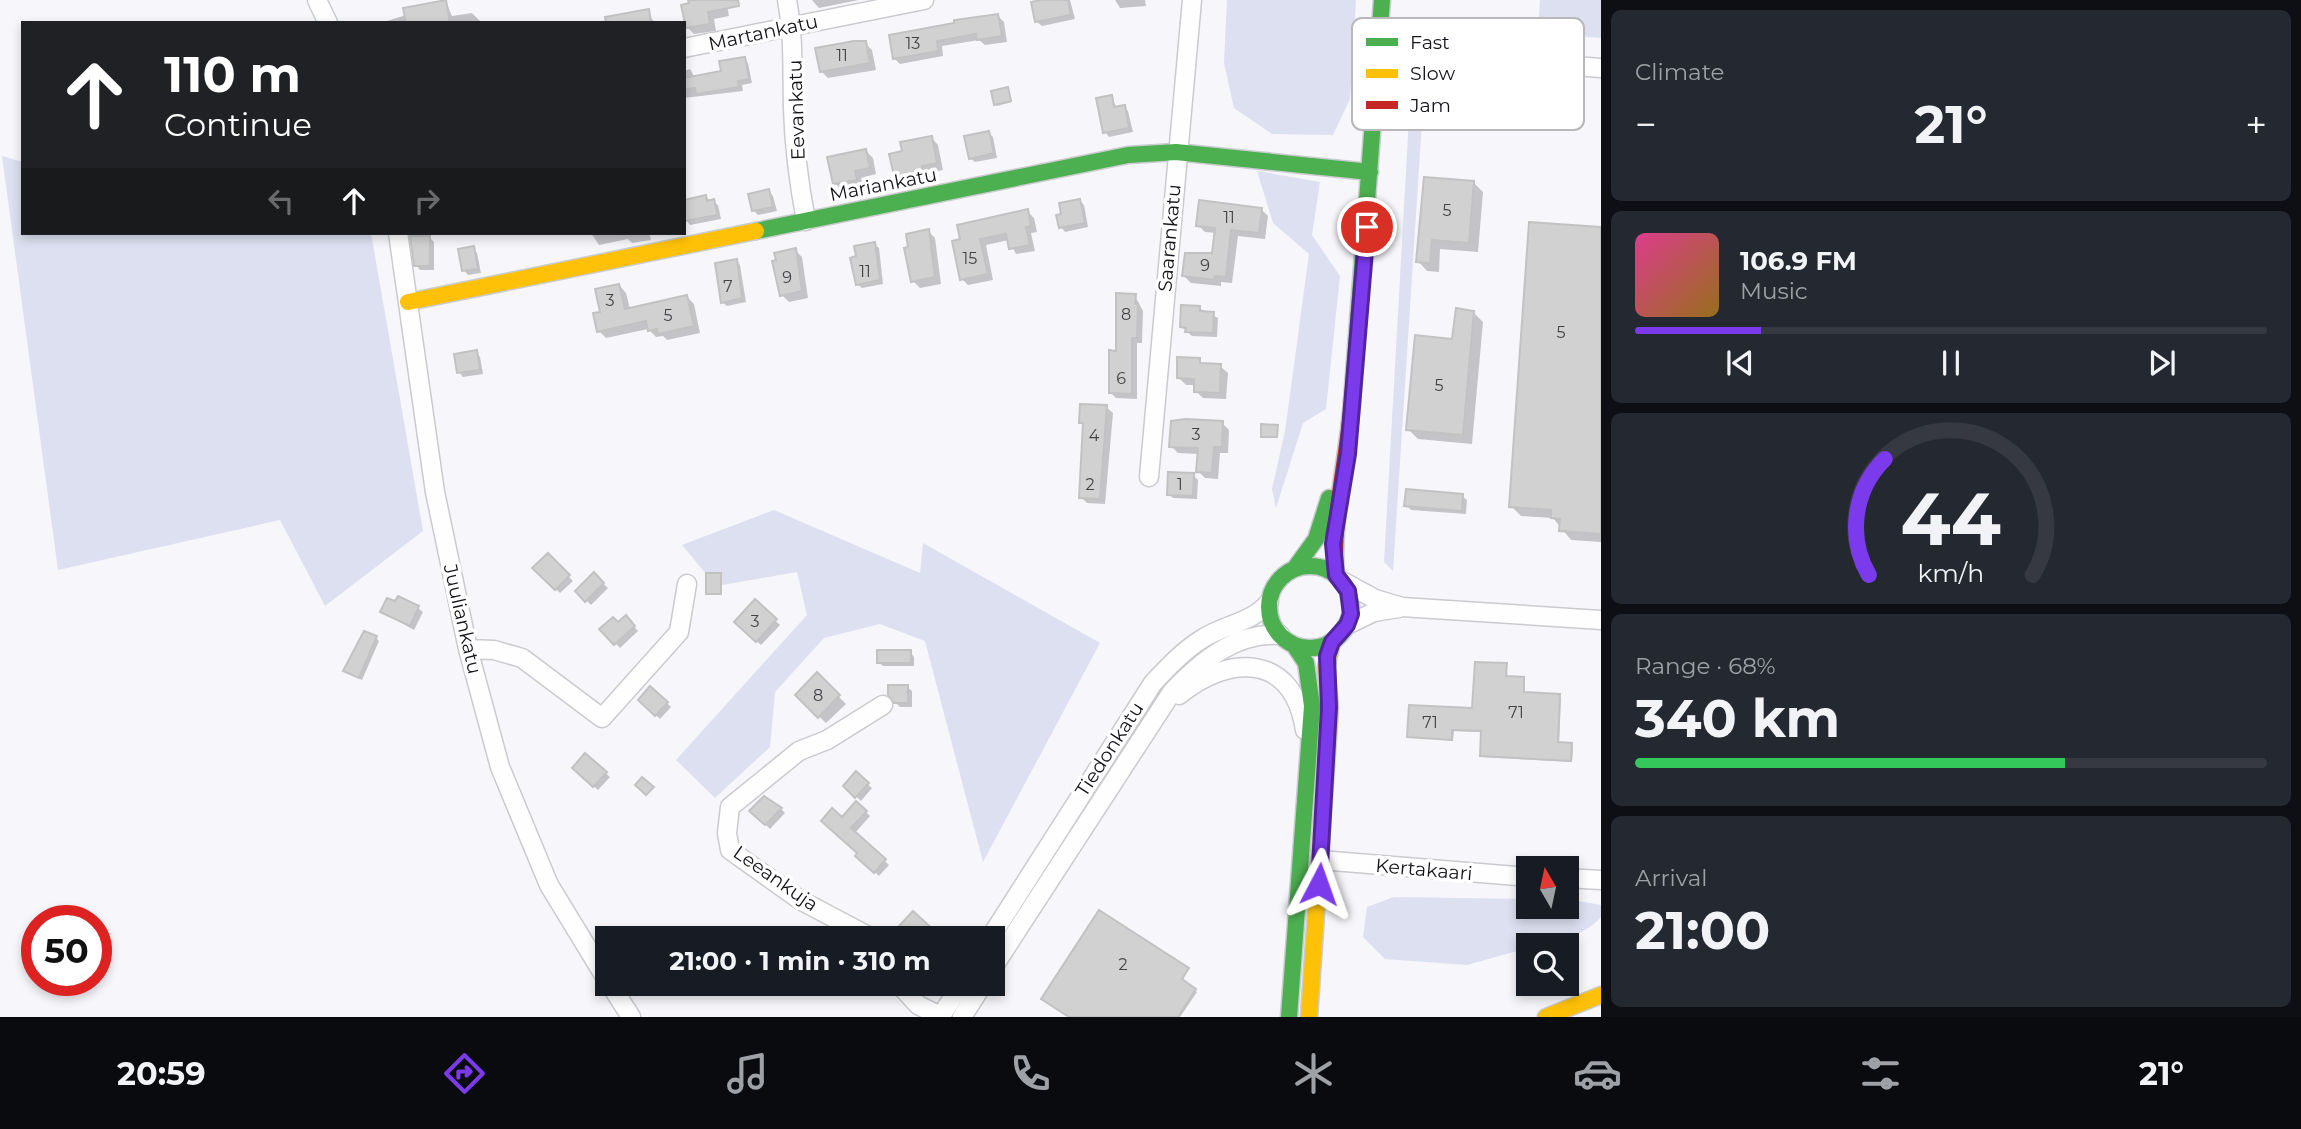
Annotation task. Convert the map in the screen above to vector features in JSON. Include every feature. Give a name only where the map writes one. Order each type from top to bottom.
[{"type":"main road","points":[[1380,18],[1381,0]]},
{"type":"main road","points":[[1309,1017],[1329,707],[1327,656],[1332,642],[1347,625],[1351,602],[1339,578],[1333,544],[1348,454],[1373,130]]},
{"type":"main road","name":"Mariankatu","points":[[408,302],[1128,155],[1176,152],[1370,172]]},
{"type":"main road","points":[[1289,1017],[1312,692],[1306,663],[1269,614],[1269,602],[1278,581],[1295,568],[1316,539],[1342,454],[1351,407]]},
{"type":"main road","points":[[1295,568],[1317,566],[1339,578]]},
{"type":"main road","points":[[1287,640],[1307,648],[1332,642]]},
{"type":"main road","points":[[1546,1017],[1601,995]]},
{"type":"street","points":[[317,0],[327,21]]},
{"type":"street","name":"Eevankatu","points":[[787,0],[792,26],[793,108],[806,221]]},
{"type":"street","name":"Martankatu","points":[[686,48],[924,0]]},
{"type":"street","name":"Saarankatu","points":[[1149,477],[1176,152],[1192,0]]},
{"type":"street","name":"Juuliankatu","points":[[398,235],[435,492],[468,649],[500,766],[549,886],[595,960]]},
{"type":"street","points":[[1339,578],[1375,599],[1402,607],[1601,620]]},
{"type":"street","points":[[468,649],[494,650],[522,657],[603,718],[679,632],[687,584]]},
{"type":"street","name":"Tiedonkatu","points":[[998,926],[1153,683],[1174,660],[1203,638],[1262,611],[1269,602]]},
{"type":"street","points":[[1347,625],[1374,612],[1402,607]]},
{"type":"street","name":"Tiedonkatu","points":[[1005,949],[1155,716],[1188,674],[1224,649],[1255,636],[1287,640]]},
{"type":"street","name":"Tiedonkatu","points":[[1155,716],[1181,693],[1220,671],[1239,666],[1269,671],[1293,690],[1297,699],[1305,728],[1309,763]]},
{"type":"street","name":"Leeankuja","points":[[849,926],[800,900],[730,850],[727,833],[730,807],[799,751],[827,740],[883,705]]},
{"type":"street","name":"Kertakaari","points":[[1320,860],[1516,876]]},
{"type":"street","points":[[1579,879],[1601,880]]},
{"type":"street","name":"Juuliankatu","points":[[618,996],[631,1017]]},
{"type":"street","points":[[910,996],[918,1005],[940,1017],[954,996]]},
{"type":"street","points":[[962,1017],[975,996]]},
{"type":"shaded area","points":[[1227,0],[1356,0],[1355,18],[1352,18],[1350,99],[1333,135],[1272,134],[1234,108],[1224,63]]},
{"type":"shaded area","points":[[1540,0],[1601,0],[1601,38],[1584,37],[1584,18],[1539,18]]},
{"type":"shaded area","points":[[1408,130],[1421,130],[1393,571],[1384,562]]},
{"type":"shaded area","points":[[2,156],[21,161],[21,235],[371,235],[423,531],[325,606],[280,520],[58,570]]},
{"type":"shaded area","points":[[1257,171],[1320,182],[1312,235],[1340,276],[1326,409],[1303,423],[1276,508],[1272,489],[1285,431],[1309,254],[1273,223]]},
{"type":"shaded area","points":[[774,510],[920,573],[923,543],[1100,643],[983,862],[925,641],[880,624],[824,638],[775,692],[770,747],[715,798],[676,760],[807,615],[797,572],[716,586],[682,545]]},
{"type":"shaded area","points":[[1394,897],[1516,899],[1516,919],[1579,919],[1579,901],[1601,905],[1601,917],[1579,933],[1516,933],[1516,951],[1467,965],[1385,959],[1363,937],[1367,907]]},
{"type":"building","points":[[446,0],[450,21],[406,21],[403,8]]},
{"type":"building","points":[[688,0],[738,0],[739,6],[708,12],[710,24],[686,28],[681,5],[689,3]]},
{"type":"building","points":[[1068,0],[1071,15],[1035,22],[1031,2]]},
{"type":"building","points":[[649,9],[651,21],[606,21],[605,17]]},
{"type":"building","points":[[998,14],[1002,36],[977,40],[976,34],[937,41],[938,51],[893,59],[889,35],[954,23],[954,20]]},
{"type":"building","points":[[866,41],[870,63],[820,72],[815,48]]},
{"type":"building","points":[[745,57],[749,79],[738,81],[739,87],[696,94],[695,88],[686,90],[686,78],[721,71],[719,61]]},
{"type":"building","points":[[1008,87],[1011,101],[994,105],[991,91]]},
{"type":"building","points":[[1112,95],[1114,107],[1125,105],[1129,128],[1103,133],[1096,98]]},
{"type":"building","points":[[989,131],[994,153],[969,159],[964,136]]},
{"type":"building","points":[[932,136],[937,163],[922,166],[923,170],[894,176],[889,154],[902,151],[900,142]]},
{"type":"building","points":[[866,149],[870,168],[855,171],[857,180],[833,184],[827,157]]},
{"type":"building","points":[[1424,177],[1474,181],[1469,243],[1432,240],[1430,263],[1416,262]]},
{"type":"building","points":[[769,189],[773,207],[752,211],[748,194]]},
{"type":"building","points":[[706,195],[707,201],[714,199],[718,215],[686,221],[686,200]]},
{"type":"building","points":[[1080,199],[1085,223],[1059,228],[1056,215],[1061,214],[1059,203]]},
{"type":"building","points":[[1199,200],[1262,208],[1259,233],[1231,230],[1226,277],[1215,276],[1214,280],[1182,276],[1185,253],[1212,253],[1215,228],[1196,226]]},
{"type":"building","points":[[1028,209],[1031,226],[1026,227],[1030,245],[1009,249],[1006,234],[980,239],[988,274],[960,280],[952,241],[960,239],[957,225]]},
{"type":"building","points":[[1529,222],[1601,227],[1601,534],[1559,531],[1560,519],[1551,518],[1551,510],[1509,507]]},
{"type":"building","points":[[929,229],[935,277],[911,282],[904,248],[908,247],[906,234]]},
{"type":"building","points":[[410,236],[430,236],[430,266],[414,266]]},
{"type":"building","points":[[875,242],[880,280],[856,285],[850,258],[856,256],[854,246]]},
{"type":"building","points":[[474,246],[478,269],[462,271],[458,249]]},
{"type":"building","points":[[796,248],[802,291],[780,296],[772,261],[776,260],[774,253]]},
{"type":"building","points":[[737,259],[742,298],[721,303],[715,263]]},
{"type":"building","points":[[619,284],[625,309],[687,295],[694,326],[658,334],[657,329],[648,331],[646,321],[597,332],[593,313],[600,312],[595,289]]},
{"type":"building","points":[[1116,293],[1136,294],[1135,304],[1138,304],[1137,338],[1132,338],[1132,394],[1109,393],[1109,350],[1116,351]]},
{"type":"building","points":[[1181,305],[1200,306],[1200,311],[1214,312],[1213,333],[1185,332],[1186,328],[1180,327]]},
{"type":"building","points":[[1456,308],[1474,311],[1463,435],[1406,430],[1415,335],[1452,339]]},
{"type":"building","points":[[477,350],[480,370],[457,373],[454,354]]},
{"type":"building","points":[[1177,357],[1200,358],[1200,363],[1221,364],[1220,393],[1194,392],[1194,379],[1177,378]]},
{"type":"building","points":[[1080,404],[1107,405],[1100,499],[1079,498],[1083,423],[1079,423]]},
{"type":"building","points":[[1171,421],[1223,421],[1222,447],[1214,447],[1212,473],[1196,472],[1198,448],[1169,447]]},
{"type":"building","points":[[1261,424],[1278,425],[1277,437],[1261,437]]},
{"type":"building","points":[[1168,472],[1194,473],[1193,496],[1167,495]]},
{"type":"building","points":[[1406,489],[1463,494],[1462,511],[1404,506]]},
{"type":"building","points":[[548,553],[570,575],[555,590],[532,568]]},
{"type":"building","points":[[594,572],[604,583],[585,602],[575,591]]},
{"type":"building","points":[[706,573],[721,573],[721,594],[706,594]]},
{"type":"building","points":[[398,596],[419,606],[410,626],[380,612],[387,598],[395,601]]},
{"type":"building","points":[[755,599],[777,619],[756,642],[734,622]]},
{"type":"building","points":[[626,615],[635,626],[614,645],[599,629],[613,617],[618,622]]},
{"type":"building","points":[[364,631],[377,636],[359,678],[343,671]]},
{"type":"building","points":[[877,650],[911,650],[911,663],[877,663]]},
{"type":"building","points":[[1475,662],[1507,663],[1506,676],[1524,677],[1524,692],[1560,694],[1558,742],[1572,743],[1571,761],[1480,756],[1481,731],[1452,730],[1452,740],[1407,737],[1409,705],[1472,708]]},
{"type":"building","points":[[817,672],[840,695],[818,718],[795,695]]},
{"type":"building","points":[[888,685],[908,685],[908,703],[894,703],[888,695]]},
{"type":"building","points":[[650,686],[668,702],[655,716],[638,700]]},
{"type":"building","points":[[585,753],[607,772],[593,787],[572,768]]},
{"type":"building","points":[[856,771],[869,783],[855,798],[843,786]]},
{"type":"building","points":[[642,777],[654,787],[646,795],[635,785]]},
{"type":"building","points":[[764,796],[782,808],[765,825],[749,811]]},
{"type":"building","points":[[856,801],[867,811],[851,828],[886,859],[874,873],[855,856],[857,853],[821,821],[832,808],[842,817]]},
{"type":"building","points":[[1099,910],[1189,968],[1182,979],[1196,989],[1178,1017],[1069,1017],[1041,999]]},
{"type":"building","points":[[913,911],[929,926],[899,926]]},
{"type":"traffic: fast","points":[[1381,18],[1382,0]]},
{"type":"traffic: fast","points":[[1352,401],[1372,130]]},
{"type":"traffic: fast","points":[[756,231],[1128,155],[1176,152],[1370,172]]},
{"type":"traffic: fast","points":[[1295,568],[1316,539],[1329,498]]},
{"type":"traffic: fast","points":[[1310,566],[1326,569],[1339,578],[1348,591],[1351,607],[1348,623],[1339,636],[1326,645],[1310,648],[1294,645],[1281,636],[1272,623],[1269,607],[1272,591],[1281,578],[1294,569],[1310,566]]},
{"type":"traffic: fast","points":[[1289,1017],[1312,706],[1306,663],[1294,645]]},
{"type":"traffic: slow","points":[[408,302],[756,231]]},
{"type":"traffic: slow","points":[[1309,1017],[1330,707],[1326,668],[1332,642]]},
{"type":"traffic: slow","points":[[1546,1017],[1601,995]]},
{"type":"traffic: jam","points":[[1336,575],[1336,532],[1352,401]]},
{"type":"route","points":[[1319,884],[1329,707],[1327,656],[1332,642],[1341,635],[1351,614],[1348,591],[1336,575],[1333,544],[1348,454],[1367,227]]}]
